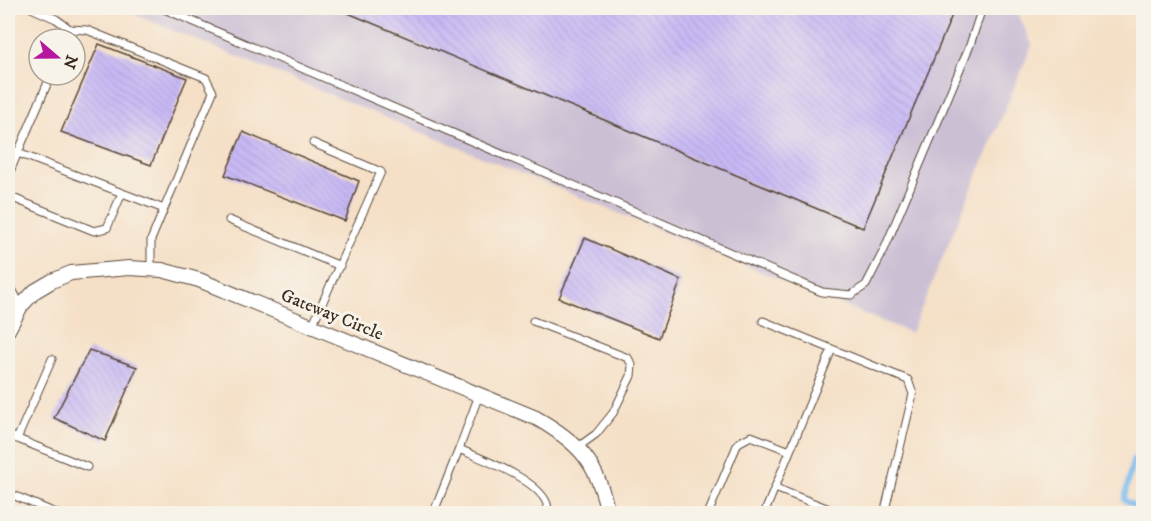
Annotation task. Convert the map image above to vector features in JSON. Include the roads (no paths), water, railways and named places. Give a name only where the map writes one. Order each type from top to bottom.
[{"type":"street","name":"Gateway Circle","points":[[8,330],[21,306],[34,291],[72,273],[129,268],[150,269],[199,280],[536,418],[557,430],[578,447],[600,482],[608,513]]},
{"type":"lane","points":[[31,8],[56,19],[67,27]]},
{"type":"lane","points":[[162,8],[822,292],[850,296],[866,285],[884,250],[970,45],[982,8]]},
{"type":"lane","points":[[87,30],[206,78],[213,92],[152,240],[150,269]]},
{"type":"lane","points":[[8,176],[46,87]]},
{"type":"lane","points":[[312,327],[381,172],[313,143]]},
{"type":"lane","points":[[8,147],[18,153],[164,209]]},
{"type":"lane","points":[[8,196],[94,231],[107,228],[122,193]]},
{"type":"lane","points":[[229,220],[340,266]]},
{"type":"lane","points":[[8,282],[21,306]]},
{"type":"lane","points":[[534,321],[628,358],[632,365],[631,376],[613,413],[596,434],[578,447]]},
{"type":"lane","points":[[764,321],[909,380],[912,394],[885,513]]},
{"type":"lane","points":[[764,513],[832,349]]},
{"type":"lane","points":[[18,438],[52,359]]},
{"type":"lane","points":[[433,513],[479,395]]},
{"type":"lane","points":[[8,435],[87,466]]},
{"type":"lane","points":[[708,513],[738,442],[751,436],[790,451]]},
{"type":"lane","points":[[459,449],[502,468],[534,486],[547,504],[548,513]]},
{"type":"lane","points":[[775,488],[842,513]]},
{"type":"lane","points":[[8,493],[57,513]]},
{"type":"waterway","points":[[1134,8],[1144,15]]},
{"type":"waterway","points":[[1144,461],[1133,459],[1124,500],[1144,511]]}]
